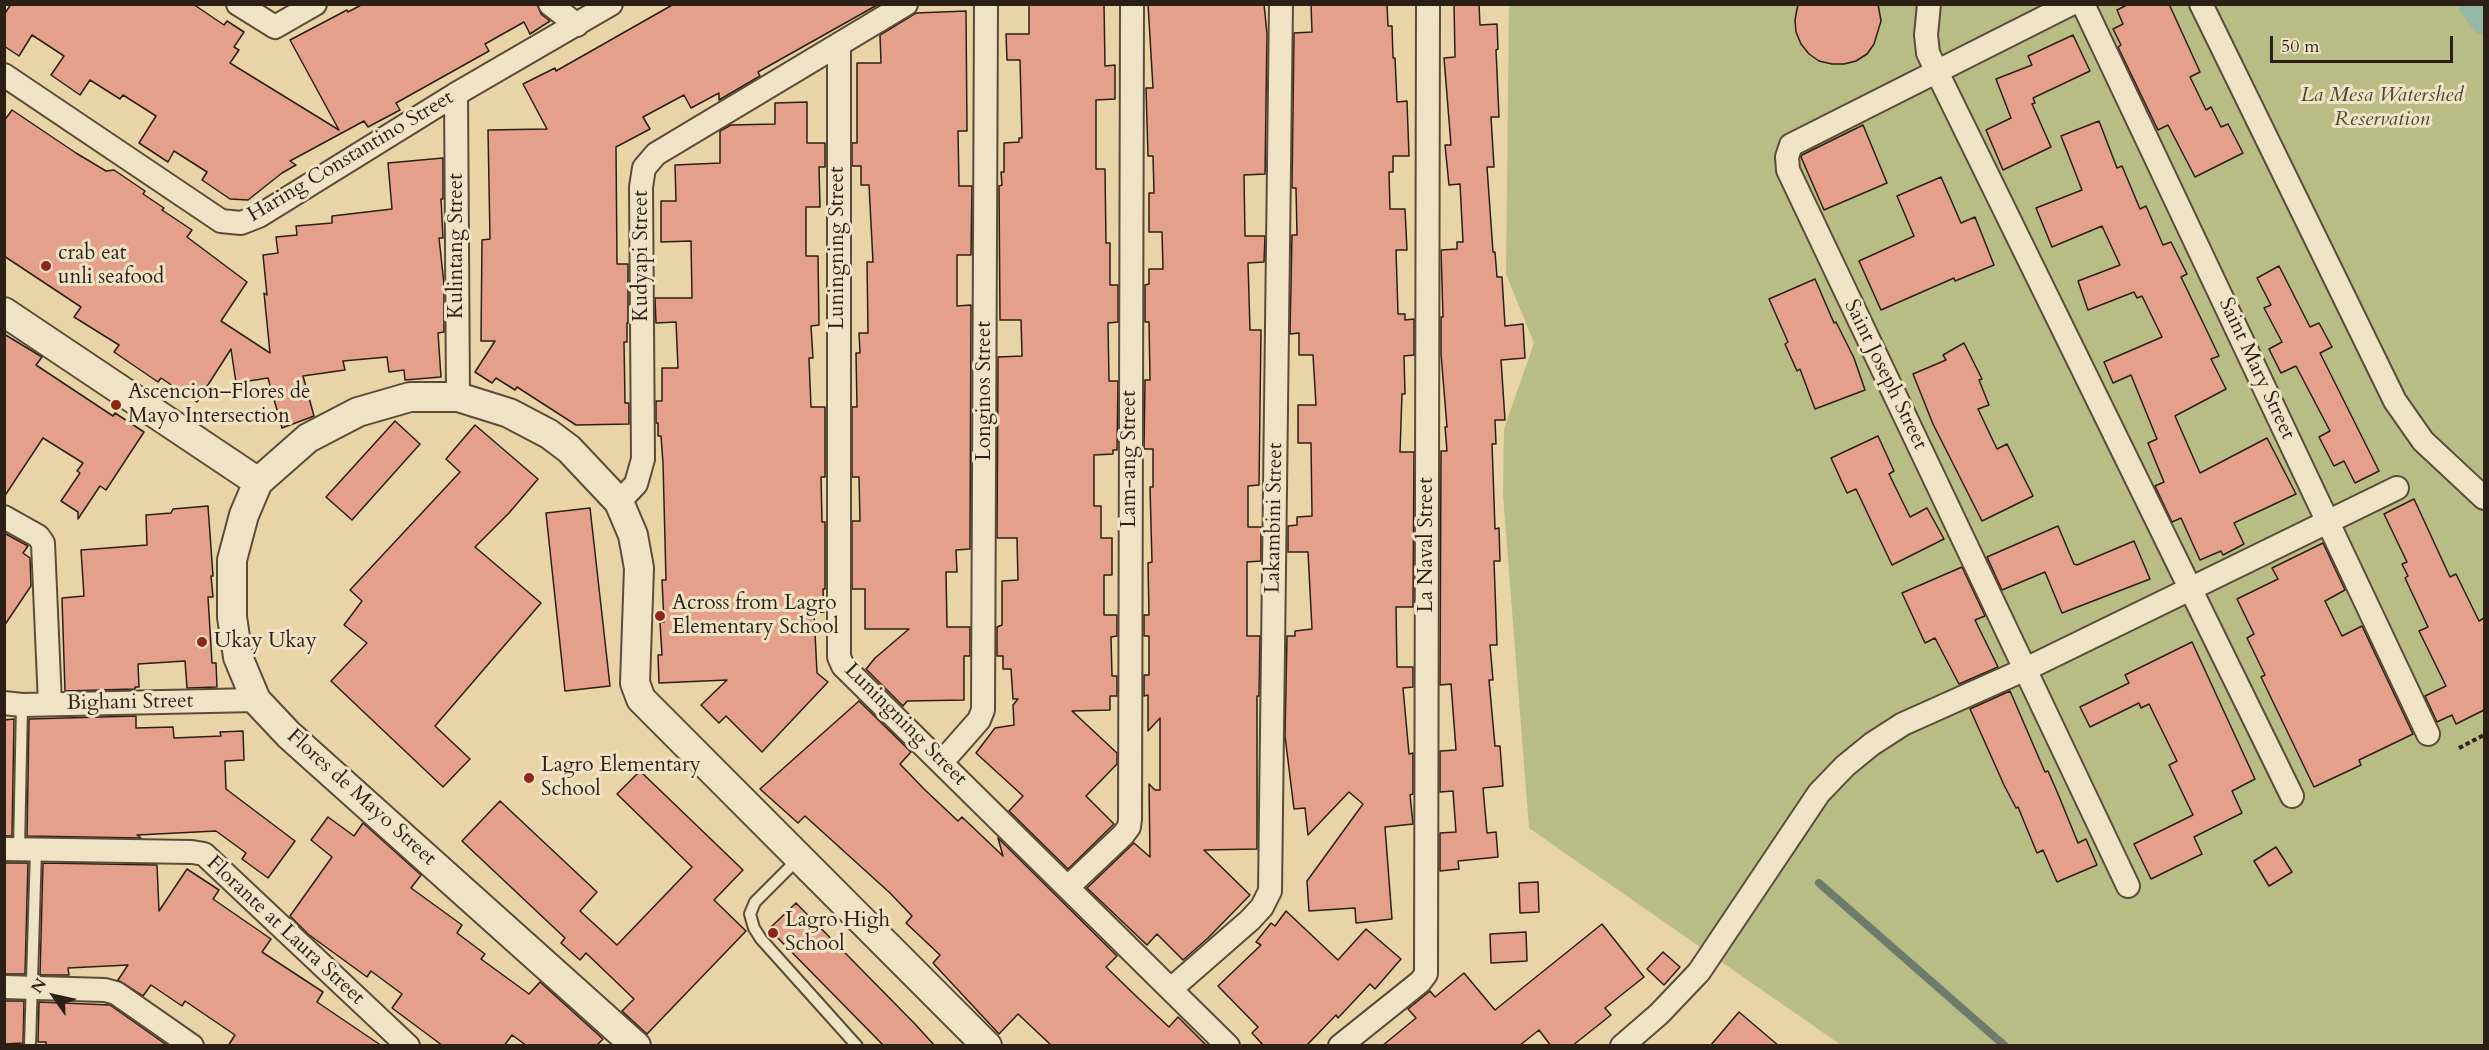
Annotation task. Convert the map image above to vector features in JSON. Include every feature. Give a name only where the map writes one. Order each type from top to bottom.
[{"type":"street","points":[[238,4],[275,27],[315,4]]},
{"type":"street","points":[[550,4],[577,25]]},
{"type":"street","name":"Haring Constantino Street","points":[[4,75],[221,220],[241,223],[259,216],[456,94],[611,4]]},
{"type":"street","name":"Kudyapi Street","points":[[619,502],[636,484],[643,459],[641,187],[644,168],[656,154],[906,4]]},
{"type":"street","name":"Longinos Street","points":[[942,762],[979,720],[983,710],[986,4]]},
{"type":"street","name":"Lam-ang Street","points":[[1068,886],[1124,835],[1129,827],[1130,819],[1132,4]]},
{"type":"street","name":"Lakambini Street","points":[[1172,990],[1250,920],[1262,907],[1270,891],[1281,4]]},
{"type":"street","name":"La Naval Street","points":[[1340,1046],[1420,982],[1426,974],[1428,4]]},
{"type":"street","points":[[1929,4],[1926,35],[1928,53],[2292,796]]},
{"type":"street","name":"Saint Joseph Street","points":[[2071,4],[1791,145],[1786,157],[1788,170],[2128,886]]},
{"type":"street","name":"Saint Mary Street","points":[[2083,4],[2428,734]]},
{"type":"street","points":[[2201,4],[2395,401],[2423,441],[2484,498]]},
{"type":"street","name":"Luningning Street","points":[[839,44],[839,657],[843,666],[1228,1046]]},
{"type":"street","name":"Kulintang Street","points":[[456,94],[458,397]]},
{"type":"street","points":[[4,312],[258,482],[308,438],[358,412],[410,398],[458,397],[509,412],[549,434],[569,449],[619,502],[633,535],[639,568],[635,683],[641,699],[987,1046]]},
{"type":"street","name":"Flores de Mayo Street","points":[[258,482],[244,515],[232,560],[232,617],[238,657],[256,700],[289,735],[636,1046]]},
{"type":"street","points":[[1622,1046],[1659,1014],[1699,972],[1819,793],[1845,766],[1872,744],[1903,724],[2026,669],[2397,488]]},
{"type":"street","points":[[4,517],[38,536],[43,543],[50,704]]},
{"type":"street","name":"Bighani Street","points":[[13,704],[256,700]]},
{"type":"street","name":"Florante at Laura Street","points":[[20,849],[204,854],[408,1046]]},
{"type":"street","points":[[4,987],[33,986],[105,990],[116,993],[192,1046]]},
{"type":"lane","points":[[13,704],[20,849],[33,986],[30,1046]]},
{"type":"lane","points":[[799,858],[755,902],[750,914],[754,928],[761,939],[857,1046]]},
{"type":"path","points":[[2459,748],[2484,735]]},
{"type":"green space","name":"La Mesa Watershed Reservation","points":[[1509,5],[2484,5],[2484,1045],[1841,1045],[1529,828],[1503,495],[1504,429],[1534,343],[1506,274]]},
{"type":"building","points":[[11,4],[193,4],[224,25],[227,21],[244,32],[234,47],[239,50],[230,63],[339,130],[290,40],[347,10],[348,12],[363,4],[537,4],[541,14],[550,21],[530,34],[524,22],[485,44],[489,51],[396,103],[400,110],[368,127],[364,121],[290,161],[296,165],[248,200],[230,199],[202,180],[207,172],[174,151],[168,162],[139,143],[156,116],[123,95],[120,99],[90,80],[80,95],[51,75],[64,56],[32,35],[19,56],[4,46],[4,15]]},
{"type":"building","points":[[674,4],[879,4],[758,72],[760,76],[719,100],[719,93],[691,108],[684,95],[643,117],[650,129],[616,147],[617,264],[628,264],[628,323],[627,342],[624,342],[625,403],[629,403],[629,424],[576,425],[517,387],[515,390],[496,378],[492,383],[475,372],[495,341],[481,341],[482,240],[490,239],[488,130],[547,129],[523,84],[555,68],[556,71]]},
{"type":"building","points":[[1029,4],[1104,4],[1105,66],[1115,65],[1115,99],[1096,100],[1096,169],[1105,169],[1106,243],[1110,243],[1110,285],[1118,285],[1118,322],[1108,323],[1109,381],[1118,381],[1117,450],[1113,450],[1113,454],[1094,455],[1094,506],[1101,506],[1101,538],[1112,538],[1112,575],[1104,575],[1104,615],[1117,615],[1117,636],[1111,637],[1112,676],[1117,676],[1117,696],[1110,696],[1110,710],[1072,711],[1117,753],[1117,764],[1086,796],[1114,824],[1068,869],[1009,811],[1023,796],[976,753],[995,728],[1014,725],[1013,705],[1018,699],[1013,699],[1011,669],[1003,669],[1003,656],[997,656],[997,627],[1002,625],[1002,581],[1018,580],[1017,538],[997,538],[998,357],[1022,356],[1021,320],[1000,320],[999,186],[1002,185],[1001,172],[1004,172],[1004,143],[1019,142],[1019,138],[1022,138],[1020,60],[1007,60],[1006,34],[1029,34]]},
{"type":"building","points":[[1148,4],[1264,4],[1267,34],[1265,174],[1244,175],[1245,236],[1265,236],[1264,262],[1248,263],[1250,330],[1261,330],[1259,485],[1248,486],[1248,527],[1261,527],[1261,561],[1247,562],[1247,636],[1260,636],[1259,696],[1257,696],[1257,849],[1204,850],[1250,895],[1183,960],[1157,934],[1147,945],[1087,888],[1134,843],[1150,857],[1149,784],[1155,790],[1160,790],[1160,718],[1148,731],[1148,695],[1144,696],[1144,675],[1149,675],[1149,636],[1144,636],[1144,615],[1149,615],[1148,563],[1152,562],[1150,487],[1153,487],[1153,449],[1144,449],[1145,380],[1150,380],[1149,322],[1145,322],[1145,285],[1149,284],[1149,269],[1163,269],[1162,232],[1149,232],[1149,193],[1154,193],[1153,156],[1148,156],[1146,88],[1153,88]]},
{"type":"building","points":[[1311,4],[1387,4],[1388,26],[1392,26],[1397,102],[1407,101],[1409,156],[1393,156],[1393,172],[1389,172],[1390,209],[1405,209],[1407,250],[1396,250],[1398,314],[1405,314],[1405,320],[1414,319],[1414,355],[1404,356],[1405,394],[1402,394],[1400,452],[1414,452],[1413,607],[1396,607],[1397,667],[1413,667],[1413,687],[1403,688],[1409,754],[1413,753],[1413,794],[1410,795],[1413,824],[1385,827],[1392,919],[1356,923],[1355,908],[1309,911],[1307,881],[1363,804],[1349,792],[1308,835],[1305,808],[1294,809],[1285,736],[1287,636],[1295,636],[1295,631],[1312,629],[1308,552],[1288,552],[1288,526],[1297,525],[1297,517],[1312,516],[1311,443],[1298,443],[1298,405],[1316,405],[1313,355],[1299,355],[1299,333],[1290,334],[1292,235],[1297,235],[1296,188],[1292,188],[1294,33],[1312,32]]},
{"type":"building","points":[[1454,4],[1479,4],[1480,25],[1497,24],[1499,117],[1491,117],[1494,167],[1487,167],[1493,252],[1495,252],[1497,277],[1502,277],[1505,326],[1523,324],[1525,358],[1501,360],[1505,420],[1495,420],[1496,444],[1492,444],[1495,529],[1499,528],[1500,561],[1494,561],[1497,645],[1490,645],[1493,680],[1489,680],[1495,746],[1500,746],[1503,786],[1483,788],[1487,833],[1496,832],[1498,857],[1458,861],[1459,869],[1440,871],[1440,833],[1456,832],[1453,791],[1440,792],[1440,751],[1456,750],[1451,684],[1440,685],[1441,451],[1447,451],[1441,354],[1441,317],[1443,317],[1441,250],[1457,249],[1457,242],[1463,242],[1460,184],[1449,185],[1445,145],[1451,145],[1444,58],[1455,57]]},
{"type":"building","points":[[1798,4],[1878,4],[1881,21],[1874,44],[1867,54],[1856,61],[1832,64],[1819,61],[1801,44],[1796,32],[1795,20]]},
{"type":"building","points":[[2129,4],[2169,4],[2200,72],[2190,77],[2206,110],[2211,107],[2221,127],[2228,124],[2243,153],[2195,177],[2168,125],[2158,130],[2118,47],[2121,45],[2113,29],[2123,24],[2117,10]]},
{"type":"building","points":[[966,11],[967,131],[958,131],[959,186],[972,186],[971,255],[957,255],[957,306],[971,305],[970,549],[956,550],[957,572],[946,572],[947,627],[970,627],[970,656],[964,656],[964,700],[907,701],[903,706],[866,669],[875,658],[909,629],[865,629],[865,589],[852,589],[852,521],[860,521],[859,477],[852,477],[852,407],[857,407],[856,353],[860,353],[859,333],[868,333],[867,262],[873,262],[869,185],[861,185],[861,166],[852,166],[852,143],[857,143],[857,63],[881,63],[880,35],[916,13]]},
{"type":"building","points":[[2073,35],[2090,71],[2033,98],[2035,103],[2032,104],[2051,147],[2003,170],[1986,130],[2011,118],[1996,79],[2032,65],[2028,56]]},
{"type":"building","points":[[807,102],[807,143],[825,143],[825,167],[819,167],[820,207],[806,207],[806,256],[818,256],[819,325],[811,326],[813,358],[809,358],[811,407],[825,407],[825,477],[821,477],[822,522],[825,522],[825,589],[823,589],[824,612],[814,613],[817,673],[828,682],[762,752],[726,716],[719,723],[701,705],[727,680],[659,683],[658,655],[662,655],[660,622],[664,622],[662,580],[666,580],[663,463],[661,436],[658,436],[658,423],[656,423],[656,401],[662,401],[662,368],[678,368],[676,322],[656,323],[655,298],[692,298],[691,241],[661,242],[661,201],[676,201],[675,165],[720,163],[720,131],[731,125],[775,124],[775,103]]},
{"type":"building","points":[[12,110],[106,171],[114,170],[145,191],[143,194],[164,208],[162,210],[192,230],[187,237],[247,282],[221,321],[270,353],[263,255],[278,253],[276,237],[297,235],[296,226],[332,223],[332,216],[392,209],[388,163],[443,158],[443,199],[441,199],[443,238],[439,238],[444,284],[444,332],[438,333],[441,377],[405,380],[404,370],[389,372],[387,357],[343,361],[345,370],[303,376],[314,416],[282,428],[268,378],[236,383],[231,349],[197,402],[161,378],[158,382],[114,352],[119,345],[74,317],[81,307],[4,256],[4,121]]},
{"type":"building","points":[[2099,121],[2117,168],[2122,166],[2140,209],[2146,206],[2163,245],[2171,242],[2187,274],[2181,277],[2219,356],[2211,359],[2226,389],[2175,416],[2200,473],[2267,438],[2296,494],[2234,523],[2244,544],[2223,555],[2221,551],[2200,560],[2181,518],[2172,522],[2155,486],[2164,482],[2148,443],[2157,439],[2131,375],[2113,383],[2104,362],[2162,337],[2142,296],[2137,298],[2134,292],[2088,310],[2078,281],[2120,265],[2102,226],[2052,247],[2036,208],[2082,190],[2061,136]]},
{"type":"building","points":[[1863,125],[1887,183],[1824,210],[1801,157]]},
{"type":"building","points":[[1941,177],[1961,223],[1975,217],[1994,265],[1955,281],[1954,278],[1881,310],[1859,261],[1914,236],[1897,196]]},
{"type":"building","points":[[2279,266],[2310,327],[2319,323],[2332,347],[2320,353],[2379,471],[2355,483],[2344,461],[2334,466],[2319,437],[2330,431],[2296,366],[2281,373],[2269,349],[2282,342],[2264,308],[2271,305],[2257,278]]},
{"type":"building","points":[[1815,279],[1834,323],[1836,322],[1854,358],[1865,390],[1815,409],[1800,369],[1797,371],[1785,344],[1788,342],[1769,299]]},
{"type":"building","points":[[4,334],[42,357],[36,365],[113,416],[115,413],[144,432],[106,490],[100,486],[78,519],[78,512],[61,501],[80,473],[77,471],[83,463],[43,438],[4,497]]},
{"type":"building","points":[[1964,343],[1982,379],[1979,380],[1989,405],[1978,409],[1997,449],[2007,444],[2033,496],[1982,521],[1933,424],[1913,374],[1946,360],[1943,355]]},
{"type":"building","points":[[395,421],[420,444],[352,520],[326,497]]},
{"type":"building","points":[[475,425],[538,479],[509,513],[475,547],[541,603],[435,726],[470,759],[443,787],[331,681],[367,643],[344,625],[362,601],[350,590],[460,472],[446,459]]},
{"type":"building","points":[[1878,436],[1894,471],[1889,474],[1910,517],[1927,508],[1944,539],[1892,565],[1856,489],[1847,493],[1831,458]]},
{"type":"building","points":[[2414,499],[2450,577],[2456,574],[2479,621],[2484,618],[2484,710],[2456,724],[2452,715],[2437,722],[2425,696],[2446,686],[2419,631],[2428,627],[2405,578],[2408,576],[2402,564],[2407,562],[2384,514]]},
{"type":"building","points":[[208,506],[213,597],[208,597],[212,663],[216,663],[217,687],[187,688],[185,661],[138,664],[139,687],[135,689],[65,691],[62,598],[84,596],[81,550],[147,545],[146,515],[171,513],[173,509]]},
{"type":"building","points":[[590,508],[610,686],[565,691],[546,513]]},
{"type":"building","points":[[2058,526],[2074,564],[2077,565],[2134,541],[2150,579],[2062,613],[2045,572],[2002,590],[1987,557]]},
{"type":"building","points":[[4,533],[28,546],[23,553],[30,558],[31,586],[4,626]]},
{"type":"building","points":[[2323,543],[2345,590],[2325,601],[2342,636],[2362,626],[2413,734],[2359,760],[2361,765],[2314,787],[2261,677],[2265,675],[2247,638],[2254,634],[2237,599],[2278,579],[2272,568]]},
{"type":"building","points":[[1962,567],[1985,616],[1975,620],[1998,667],[1959,684],[1935,638],[1925,643],[1902,593]]},
{"type":"building","points":[[2192,642],[2255,779],[2232,791],[2242,813],[2194,837],[2202,854],[2151,879],[2134,844],[2193,815],[2169,765],[2177,761],[2149,704],[2141,708],[2139,703],[2090,727],[2080,707],[2129,683],[2125,675]]},
{"type":"building","points":[[2010,691],[2045,772],[2048,771],[2078,843],[2086,839],[2097,865],[2057,882],[2043,850],[2037,853],[2018,807],[2016,808],[2004,785],[1970,709]]},
{"type":"building","points":[[859,701],[911,752],[900,764],[924,789],[958,821],[962,817],[1003,856],[998,838],[1117,956],[1106,967],[1169,1027],[1178,1017],[1207,1046],[1052,1046],[1018,1014],[999,1034],[933,963],[940,955],[906,923],[912,916],[890,893],[805,816],[798,823],[760,789]]},
{"type":"building","points":[[136,716],[136,728],[173,727],[174,738],[221,736],[220,732],[243,731],[244,760],[225,761],[226,789],[295,841],[268,878],[242,859],[246,853],[216,831],[137,835],[141,838],[27,836],[29,719]]},
{"type":"building","points":[[14,719],[12,836],[4,836],[4,720]]},
{"type":"building","points":[[640,771],[743,870],[714,900],[746,931],[647,1034],[622,1011],[634,999],[586,953],[580,960],[561,943],[565,938],[462,841],[500,801],[597,892],[580,911],[617,945],[692,867],[617,794]]},
{"type":"building","points":[[328,817],[354,836],[363,823],[421,875],[411,888],[462,925],[457,933],[485,954],[481,959],[529,994],[540,982],[603,1039],[596,1046],[527,1046],[512,1035],[504,1046],[443,1046],[392,1008],[402,994],[371,971],[367,977],[308,934],[290,916],[332,857],[311,840]]},
{"type":"building","points":[[2276,847],[2292,872],[2269,886],[2254,861]]},
{"type":"building","points":[[4,863],[28,863],[25,974],[4,974]]},
{"type":"building","points":[[43,863],[157,865],[159,911],[187,869],[219,890],[213,899],[271,939],[262,952],[323,992],[317,1002],[382,1046],[228,1046],[235,1035],[185,1001],[182,1006],[151,985],[143,996],[118,980],[128,965],[68,968],[69,975],[40,975]]},
{"type":"building","points":[[1538,882],[1539,912],[1520,913],[1519,883]]},
{"type":"building","points":[[796,903],[935,1046],[884,1046],[769,929]]},
{"type":"building","points":[[1286,911],[1338,960],[1366,929],[1401,959],[1375,989],[1370,984],[1338,1018],[1336,1015],[1306,1046],[1264,1046],[1252,1033],[1258,1027],[1218,986],[1261,945],[1256,942],[1271,923],[1275,926]]},
{"type":"building","points":[[1602,924],[1644,977],[1605,1008],[1611,1015],[1572,1046],[1551,1046],[1539,1030],[1519,1046],[1382,1046],[1416,1018],[1408,1009],[1430,991],[1435,997],[1464,973],[1495,1010]]},
{"type":"building","points":[[1526,932],[1527,961],[1491,963],[1490,934]]},
{"type":"building","points":[[1663,952],[1680,967],[1664,985],[1647,969]]},
{"type":"building","points":[[4,1001],[24,1001],[23,1043],[4,1044]]},
{"type":"building","points":[[39,1002],[110,1005],[168,1046],[46,1046],[46,1042],[38,1042]]},
{"type":"building","points":[[1739,1012],[1779,1046],[1710,1046]]},
{"type":"waterway","points":[[2471,4],[2484,22]]},
{"type":"waterway","points":[[1819,883],[2005,1046]]},
{"type":"place","name":"crab eat unli seafood","points":[[46,266]]},
{"type":"place","name":"Ascencion–Flores de Mayo Intersection","points":[[116,405]]},
{"type":"place","name":"Across from Lagro Elementary School","points":[[660,616]]},
{"type":"place","name":"Ukay Ukay","points":[[202,642]]},
{"type":"place","name":"Lagro Elementary School","points":[[529,778]]},
{"type":"place","name":"Lagro High School","points":[[773,933]]}]
